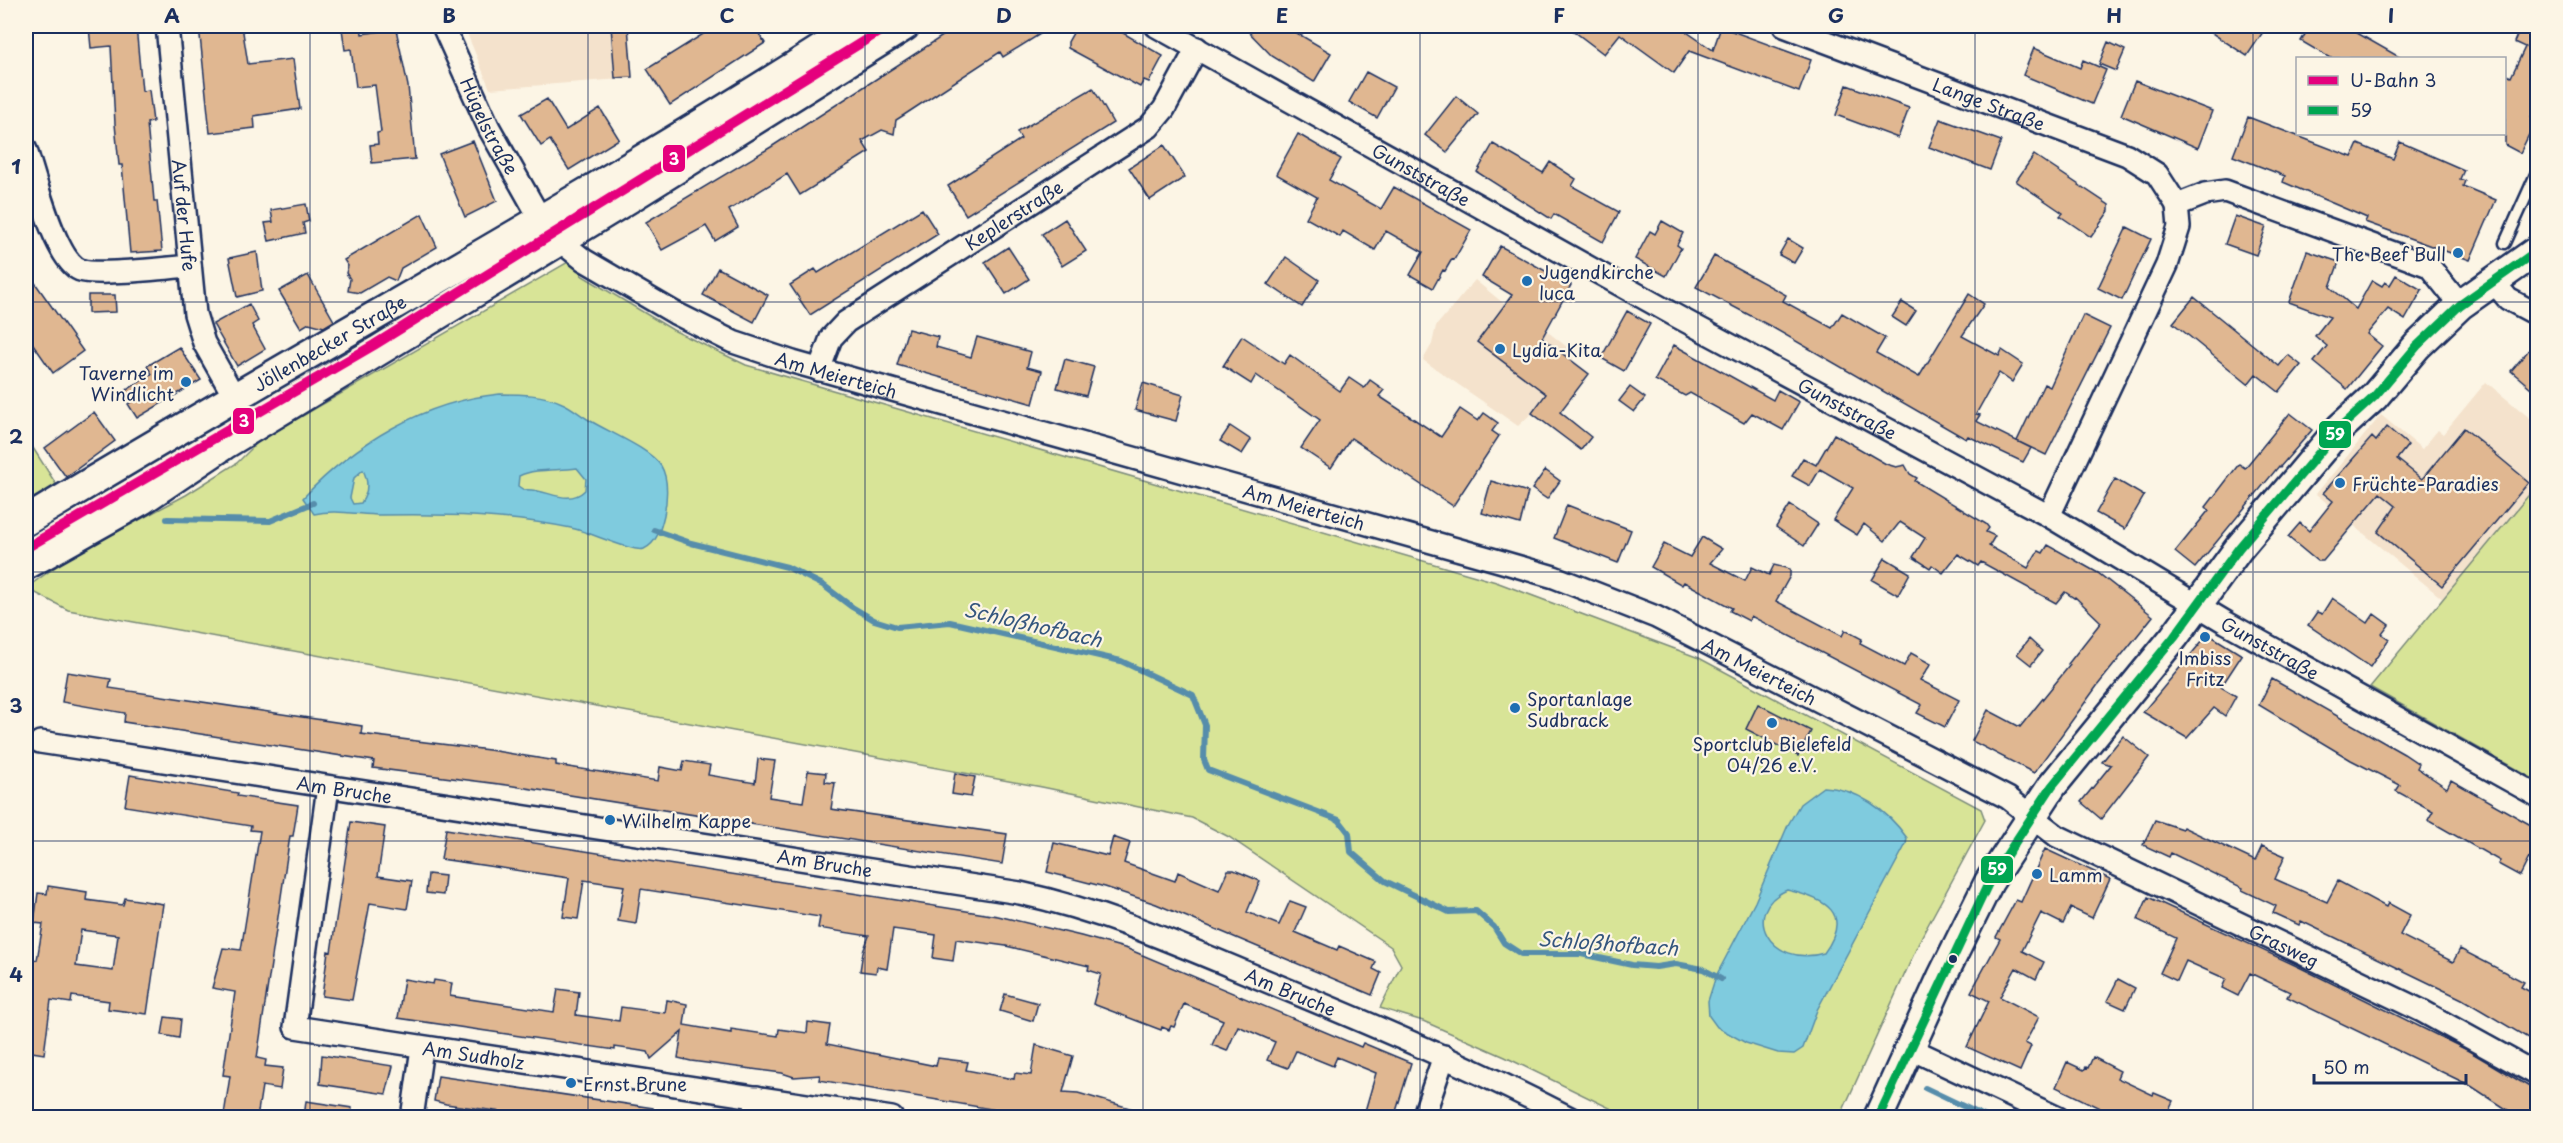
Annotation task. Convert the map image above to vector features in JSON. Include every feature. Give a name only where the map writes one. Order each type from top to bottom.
[{"type":"main road","name":"Jöllenbecker Straße","points":[[26,521],[541,220],[857,26]]},
{"type":"main road","name":"Jöllenbecker Straße","points":[[26,565],[163,487],[224,445],[560,241],[905,26]]},
{"type":"main road","points":[[1878,1118],[1989,882],[2031,815],[2197,605],[2239,548],[2340,428],[2374,397],[2417,346],[2460,305],[2538,250]]},
{"type":"street","name":"Auf der Hufe","points":[[167,26],[198,329],[235,398]]},
{"type":"street","name":"Hügelstraße","points":[[443,26],[479,107],[541,220]]},
{"type":"street","name":"Gunststraße","points":[[1156,26],[1678,317],[2049,516],[2197,605],[2538,796]]},
{"type":"street","name":"Lange Straße","points":[[1784,26],[2127,155],[2157,174],[2176,205]]},
{"type":"street","name":"Keplerstraße","points":[[819,370],[831,338],[846,322],[1149,127],[1164,109],[1197,48]]},
{"type":"street","points":[[26,150],[55,240],[72,266],[90,272],[190,266]]},
{"type":"street","points":[[2049,516],[2167,265],[2179,227],[2176,205],[2205,194],[2225,191],[2429,266],[2460,305]]},
{"type":"street","points":[[541,220],[560,241]]},
{"type":"street","name":"Am Meierteich","points":[[560,241],[605,272],[718,336],[766,354],[1250,489],[1554,577],[1656,617],[1740,658],[2008,798],[2031,815]]},
{"type":"street","points":[[2493,281],[2508,299],[2538,315]]},
{"type":"street","name":"Am Bruche","points":[[40,742],[328,787],[522,814],[1020,893],[1064,903],[1145,931],[1444,1056],[1570,1118]]},
{"type":"street","name":"Am Sudholz","points":[[328,787],[295,1027],[892,1118]]},
{"type":"street","name":"Grasweg","points":[[2031,815],[2057,836],[2422,1011],[2538,1076]]},
{"type":"street","points":[[412,1118],[422,1048]]},
{"type":"street","points":[[1909,1048],[2058,1118]]},
{"type":"street","points":[[1423,1118],[1444,1056]]},
{"type":"street","points":[[754,1118],[757,1096]]},
{"type":"lane","points":[[2505,243],[2538,170]]},
{"type":"shaded area","points":[[464,26],[629,26],[633,78],[490,89]]},
{"type":"shaded area","name":"Lydia-Kita","points":[[1475,280],[1508,307],[1511,303],[1576,354],[1532,413],[1518,426],[1423,360],[1432,344],[1436,326]]},
{"type":"shaded area","points":[[2486,382],[2537,424],[2537,485],[2444,600],[2316,494],[2381,415],[2422,449],[2438,430],[2443,434]]},
{"type":"green space","points":[[568,262],[583,270],[581,275],[673,330],[746,365],[1496,582],[1699,658],[1981,809],[1985,820],[1922,936],[1840,1117],[1628,1117],[1505,1057],[1423,1021],[1380,1008],[1401,965],[1391,947],[1229,837],[1192,818],[1042,787],[68,610],[26,588],[68,558],[186,495],[237,463],[259,441]]},
{"type":"green space","points":[[26,437],[56,484],[26,506]]},
{"type":"green space","points":[[2537,485],[2538,781],[2370,687]]},
{"type":"water","points":[[516,394],[555,400],[655,459],[664,471],[667,490],[663,520],[658,535],[652,543],[644,549],[639,549],[571,528],[500,518],[339,512],[314,514],[303,498],[345,460],[392,428],[444,405],[472,398]],"holes":[[[577,468],[586,479],[585,490],[578,495],[563,497],[540,491],[524,490],[518,486],[519,476],[526,473]],[[363,470],[367,483],[365,495],[361,503],[353,504],[350,498],[354,478]]]},
{"type":"water","points":[[1823,787],[1836,788],[1860,796],[1881,810],[1907,838],[1906,844],[1817,1010],[1803,1048],[1794,1054],[1778,1053],[1746,1043],[1717,1027],[1709,1016],[1708,1001],[1716,976],[1755,902],[1788,825],[1800,804]],"holes":[[[1787,890],[1823,903],[1831,910],[1835,918],[1836,928],[1824,953],[1805,956],[1789,953],[1776,946],[1767,935],[1763,923],[1765,911],[1773,899]]]},
{"type":"building","points":[[136,26],[142,91],[149,90],[153,122],[147,123],[154,201],[157,201],[162,251],[130,253],[122,165],[119,165],[115,124],[111,46],[91,48],[89,27]]},
{"type":"building","points":[[199,26],[242,26],[248,64],[293,59],[300,109],[254,116],[255,128],[210,133]]},
{"type":"building","points":[[361,26],[362,34],[396,29],[408,86],[415,159],[372,163],[370,145],[378,144],[377,133],[381,132],[375,85],[356,87],[351,49],[345,50],[342,29]]},
{"type":"building","points":[[611,26],[628,26],[632,77],[615,78]]},
{"type":"building","points":[[716,26],[754,26],[765,43],[670,105],[647,69]]},
{"type":"building","points":[[958,26],[1053,26],[1003,57],[1000,52],[896,120],[894,134],[882,130],[862,141],[869,152],[800,195],[787,174],[729,210],[738,227],[715,241],[706,226],[662,250],[646,222],[771,147]]},
{"type":"building","points":[[1077,26],[1111,26],[1163,56],[1149,82],[1144,80],[1140,87],[1068,48],[1068,42]]},
{"type":"building","points":[[1243,26],[1285,26],[1331,53],[1314,82],[1272,56]]},
{"type":"building","points":[[1567,26],[1678,26],[1713,50],[1721,27],[1811,60],[1799,92],[1689,51],[1674,73],[1620,34],[1604,54]]},
{"type":"building","points":[[2201,26],[2267,26],[2247,56]]},
{"type":"building","points":[[2310,26],[2345,26],[2399,57],[2328,57],[2301,41]]},
{"type":"building","points":[[2521,26],[2538,26],[2538,105],[2531,117],[2536,120],[2520,153],[2505,145],[2506,74],[2511,77],[2525,47],[2514,42]]},
{"type":"building","points":[[2108,42],[2125,50],[2116,71],[2099,64]]},
{"type":"building","points":[[2034,48],[2080,68],[2083,60],[2106,70],[2092,104],[2023,75]]},
{"type":"building","points":[[1366,72],[1394,87],[1377,118],[1349,102]]},
{"type":"building","points":[[2135,81],[2212,111],[2198,148],[2121,115]]},
{"type":"building","points":[[1847,85],[1909,108],[1898,138],[1836,115]]},
{"type":"building","points":[[1093,88],[1113,123],[966,215],[948,186],[1021,139],[1017,132]]},
{"type":"building","points":[[1456,96],[1478,114],[1447,152],[1425,135]]},
{"type":"building","points":[[547,99],[566,130],[600,108],[619,139],[569,170],[550,140],[541,146],[521,114]]},
{"type":"building","points":[[2248,117],[2352,157],[2358,144],[2393,159],[2400,142],[2464,170],[2460,179],[2465,181],[2463,186],[2496,200],[2470,260],[2365,222],[2367,218],[2283,182],[2285,176],[2233,156]]},
{"type":"building","points":[[1940,119],[2001,141],[1990,170],[1929,147]]},
{"type":"building","points":[[1298,134],[1341,159],[1329,180],[1381,209],[1394,187],[1471,230],[1454,260],[1452,259],[1445,271],[1443,270],[1433,288],[1410,275],[1423,252],[1386,231],[1375,250],[1343,231],[1340,237],[1306,218],[1317,197],[1276,174]]},
{"type":"building","points":[[473,141],[497,201],[465,217],[439,154]]},
{"type":"building","points":[[1493,144],[1543,173],[1550,162],[1576,179],[1572,186],[1619,212],[1603,242],[1554,214],[1551,219],[1477,172]]},
{"type":"building","points":[[1164,145],[1185,177],[1150,200],[1129,168]]},
{"type":"building","points":[[2034,155],[2109,205],[2109,211],[2091,237],[2060,216],[2063,213],[2016,181]]},
{"type":"building","points":[[306,204],[309,221],[303,223],[305,233],[269,241],[265,223],[273,222],[271,210]]},
{"type":"building","points":[[922,209],[938,234],[810,315],[790,285],[815,269],[818,273]]},
{"type":"building","points":[[422,214],[437,247],[401,268],[396,281],[387,277],[360,293],[348,291],[350,279],[346,273],[348,266],[344,260]]},
{"type":"building","points":[[2235,216],[2266,227],[2256,255],[2225,244]]},
{"type":"building","points":[[1065,219],[1086,251],[1062,266],[1042,234]]},
{"type":"building","points":[[1662,221],[1683,233],[1677,245],[1681,248],[1666,276],[1635,259],[1650,231],[1655,234]]},
{"type":"building","points":[[2127,227],[2151,239],[2122,300],[2098,288]]},
{"type":"building","points":[[1788,239],[1803,248],[1794,263],[1779,255]]},
{"type":"building","points":[[1500,246],[1571,285],[1542,338],[1589,374],[1560,412],[1591,437],[1581,450],[1532,413],[1546,394],[1477,342],[1512,295],[1482,277]]},
{"type":"building","points":[[1008,247],[1029,279],[1006,294],[985,262]]},
{"type":"building","points":[[2307,251],[2339,262],[2330,287],[2356,309],[2372,280],[2382,286],[2385,282],[2390,285],[2396,275],[2422,290],[2405,320],[2388,309],[2367,334],[2382,346],[2347,389],[2314,362],[2327,346],[2315,336],[2330,317],[2289,302]]},
{"type":"building","points":[[257,252],[262,291],[237,297],[229,258]]},
{"type":"building","points":[[1714,256],[1786,295],[1783,301],[1832,328],[1842,313],[1885,338],[1876,353],[1919,377],[1969,294],[1984,304],[1962,336],[1999,356],[2002,350],[2023,364],[2012,382],[1999,373],[1976,414],[1980,415],[1976,421],[2031,448],[2023,462],[1968,436],[1966,439],[1770,326],[1696,287]]},
{"type":"building","points":[[1286,257],[1319,280],[1302,307],[1268,284]]},
{"type":"building","points":[[718,268],[768,295],[754,322],[703,295]]},
{"type":"building","points":[[26,270],[83,351],[53,373],[26,334]]},
{"type":"building","points":[[308,275],[334,321],[324,327],[309,323],[301,328],[279,291]]},
{"type":"building","points":[[88,295],[115,295],[116,312],[88,313]]},
{"type":"building","points":[[2194,297],[2279,366],[2288,355],[2301,365],[2279,392],[2256,374],[2248,384],[2173,323]]},
{"type":"building","points":[[1902,302],[1916,311],[1906,326],[1892,317]]},
{"type":"building","points":[[249,304],[258,321],[252,325],[265,349],[237,366],[213,324]]},
{"type":"building","points":[[1627,311],[1650,324],[1624,371],[1601,358]]},
{"type":"building","points":[[2083,315],[2110,328],[2046,455],[2017,441],[2044,384],[2050,387]]},
{"type":"building","points":[[908,329],[938,337],[936,347],[971,357],[977,337],[1031,352],[1027,367],[1042,371],[1033,404],[897,365]]},
{"type":"building","points":[[1242,336],[1284,364],[1290,355],[1340,391],[1349,378],[1364,388],[1370,380],[1384,390],[1379,396],[1441,437],[1460,409],[1478,421],[1484,413],[1498,423],[1492,431],[1499,436],[1453,506],[1351,438],[1331,468],[1301,448],[1320,420],[1256,375],[1251,384],[1223,366]]},
{"type":"building","points":[[2538,339],[2538,394],[2511,371]]},
{"type":"building","points":[[1674,345],[1773,400],[1778,390],[1799,402],[1783,430],[1752,413],[1744,423],[1690,393],[1685,396],[1655,380]]},
{"type":"building","points":[[179,347],[201,380],[137,418],[128,404],[131,402],[125,391],[152,374],[147,366]]},
{"type":"building","points":[[1065,359],[1094,367],[1086,396],[1057,388]]},
{"type":"building","points":[[1143,383],[1183,395],[1176,421],[1135,410]]},
{"type":"building","points":[[1630,387],[1645,398],[1634,412],[1619,401]]},
{"type":"building","points":[[94,412],[115,441],[66,477],[45,448]]},
{"type":"building","points":[[2290,413],[2312,430],[2279,466],[2195,568],[2175,552],[2209,510],[2206,507],[2239,464],[2245,468]]},
{"type":"building","points":[[1230,426],[1251,440],[1242,454],[1220,441]]},
{"type":"building","points":[[2387,427],[2408,445],[2397,459],[2422,479],[2464,428],[2529,482],[2442,586],[2378,532],[2396,506],[2380,493],[2323,561],[2317,561],[2288,537],[2300,523],[2309,531],[2333,501],[2323,493],[2372,437],[2376,441]]},
{"type":"building","points":[[1834,434],[1886,464],[1896,467],[1905,465],[1910,474],[1917,478],[1915,481],[1986,524],[1989,528],[1986,532],[1995,536],[1989,546],[2028,568],[2036,554],[2039,551],[2043,553],[2048,545],[2098,573],[2153,616],[2097,686],[2034,773],[1972,741],[1988,710],[2020,727],[2101,622],[2075,597],[2065,592],[2056,603],[1981,562],[1978,566],[1958,554],[1943,573],[1932,565],[1930,568],[1913,557],[1925,538],[1900,522],[1885,541],[1864,524],[1857,535],[1833,520],[1853,488],[1820,469],[1810,486],[1792,476],[1803,458],[1816,465]]},
{"type":"building","points":[[1545,470],[1560,481],[1547,499],[1532,489]]},
{"type":"building","points":[[2115,479],[2144,496],[2125,529],[2096,513]]},
{"type":"building","points":[[1491,481],[1528,492],[1520,524],[1482,513]]},
{"type":"building","points":[[1567,505],[1631,530],[1618,563],[1554,538]]},
{"type":"building","points":[[1790,505],[1818,524],[1804,546],[1776,527]]},
{"type":"building","points":[[1702,537],[1722,549],[1710,563],[1745,581],[1752,567],[1769,575],[1774,565],[1790,569],[1790,576],[1776,601],[1842,636],[1845,630],[1862,639],[1860,643],[1904,666],[1911,653],[1931,664],[1920,680],[1959,700],[1945,727],[1917,713],[1922,705],[1751,616],[1749,621],[1730,611],[1732,608],[1684,582],[1682,585],[1651,567],[1664,544],[1690,557]]},
{"type":"building","points":[[1885,558],[1910,573],[1898,595],[1872,580]]},
{"type":"building","points":[[2332,598],[2368,623],[2374,614],[2389,625],[2382,634],[2389,639],[2370,667],[2308,625],[2317,612],[2322,614]]},
{"type":"building","points":[[2208,634],[2242,655],[2221,687],[2236,696],[2225,716],[2214,708],[2187,738],[2143,712]]},
{"type":"building","points":[[2029,639],[2042,651],[2031,665],[2017,654]]},
{"type":"building","points":[[67,672],[111,679],[109,688],[362,726],[361,734],[489,750],[556,761],[556,765],[658,781],[660,767],[682,771],[684,761],[710,765],[708,775],[755,783],[758,759],[775,761],[769,797],[803,802],[808,771],[826,773],[825,782],[835,783],[831,809],[1007,834],[1002,864],[507,785],[373,768],[374,761],[124,722],[125,713],[62,702]]},
{"type":"building","points":[[2272,679],[2404,754],[2419,764],[2417,768],[2447,788],[2451,780],[2538,829],[2538,863],[2529,858],[2520,876],[2498,864],[2500,861],[2428,820],[2433,811],[2396,791],[2400,785],[2351,760],[2259,705]]},
{"type":"building","name":"Sportclub Bielefeld 04/26 e.V.","points":[[1758,704],[1811,731],[1798,756],[1746,729]]},
{"type":"building","points":[[2123,736],[2149,757],[2101,819],[2081,802],[2111,765],[2102,762]]},
{"type":"building","points":[[955,773],[975,777],[971,797],[952,794]]},
{"type":"building","points":[[130,775],[238,793],[237,796],[298,805],[293,836],[290,836],[257,1058],[266,1060],[265,1066],[283,1068],[280,1089],[262,1086],[257,1118],[224,1115],[230,1076],[223,1075],[235,992],[212,988],[223,948],[241,950],[260,831],[250,830],[251,826],[125,806]]},
{"type":"building","points":[[2155,820],[2182,829],[2183,827],[2255,861],[2262,846],[2285,856],[2275,879],[2327,902],[2338,881],[2386,907],[2388,903],[2410,915],[2400,935],[2453,962],[2460,949],[2524,982],[2521,987],[2538,996],[2538,1044],[2462,999],[2301,921],[2299,925],[2273,913],[2276,906],[2242,890],[2243,888],[2171,853],[2169,857],[2143,845]]},
{"type":"building","points":[[351,822],[385,827],[378,876],[412,881],[407,909],[370,903],[352,1000],[322,996]]},
{"type":"building","points":[[446,829],[998,916],[1081,936],[1128,949],[1361,1047],[1363,1043],[1411,1063],[1394,1118],[1363,1118],[1376,1073],[1337,1057],[1333,1066],[1296,1051],[1288,1068],[1267,1060],[1275,1042],[1238,1026],[1227,1051],[1212,1045],[1223,1020],[1184,1004],[1174,1027],[1171,1026],[1169,1030],[1162,1027],[1161,1030],[1093,1004],[1101,974],[1088,970],[1089,966],[1006,946],[956,939],[953,961],[933,958],[936,935],[893,929],[887,969],[877,967],[876,973],[860,971],[863,952],[869,936],[818,928],[820,917],[641,889],[636,924],[618,921],[624,886],[584,880],[578,919],[563,917],[569,878],[441,859]]},
{"type":"building","points":[[1113,837],[1130,843],[1124,863],[1175,881],[1178,872],[1219,890],[1228,870],[1234,870],[1260,881],[1247,912],[1279,925],[1290,901],[1306,907],[1295,932],[1337,950],[1339,946],[1376,962],[1373,969],[1381,973],[1372,995],[1156,904],[1105,887],[1047,872],[1054,843],[1108,856]]},
{"type":"building","points":[[2045,849],[2110,879],[2092,918],[2071,908],[2063,924],[2041,913],[2022,951],[2044,962],[2036,979],[2016,968],[2000,997],[2039,1017],[2025,1043],[2031,1046],[2020,1071],[1967,1047],[1989,1001],[1971,992],[2000,939],[1996,937],[2016,900],[2021,902]]},
{"type":"building","points":[[428,874],[445,876],[443,895],[426,893]]},
{"type":"building","points":[[48,886],[87,892],[86,900],[123,905],[125,898],[163,904],[147,1014],[108,1009],[109,1001],[72,996],[71,1003],[51,1000],[44,1054],[26,1051],[26,1024],[28,1024],[33,990],[26,989],[26,978],[28,958],[37,960],[43,924],[34,923],[38,893],[47,894]],"holes":[[[81,930],[118,935],[113,971],[76,966]]]},
{"type":"building","points":[[2148,897],[2301,968],[2469,1051],[2538,1092],[2538,1118],[2520,1118],[2471,1086],[2287,997],[2290,992],[2250,973],[2238,996],[2222,988],[2226,979],[2186,961],[2177,981],[2160,973],[2176,938],[2138,920]]},
{"type":"building","points":[[404,979],[433,984],[434,980],[452,983],[450,996],[554,1012],[558,989],[579,992],[576,1015],[619,1021],[621,1007],[665,1013],[667,1000],[687,1004],[684,1025],[731,1033],[731,1029],[778,1036],[779,1029],[807,1033],[808,1022],[830,1025],[827,1044],[936,1066],[938,1058],[968,1062],[966,1070],[1014,1079],[1015,1073],[1031,1075],[1036,1045],[1073,1056],[1063,1092],[1078,1093],[1147,1113],[1146,1118],[1045,1118],[819,1080],[820,1075],[794,1077],[782,1073],[691,1061],[678,1058],[682,1032],[651,1059],[648,1052],[615,1047],[615,1050],[398,1018]]},
{"type":"building","points":[[2118,979],[2135,988],[2125,1009],[2107,1001]]},
{"type":"building","points":[[1005,994],[1038,1003],[1033,1021],[1000,1011]]},
{"type":"building","points":[[165,1017],[181,1019],[179,1038],[162,1035]]},
{"type":"building","points":[[322,1055],[393,1066],[386,1094],[320,1084]]},
{"type":"building","points":[[2093,1057],[2120,1071],[2117,1078],[2153,1095],[2154,1093],[2173,1101],[2165,1118],[2120,1118],[2056,1087],[2067,1062],[2084,1070],[2088,1068]]},
{"type":"building","points":[[438,1076],[653,1108],[653,1118],[545,1118],[446,1104],[434,1101]]},
{"type":"building","points":[[306,1101],[352,1108],[351,1118],[304,1118]]},
{"type":"waterway","name":"Schloßhofbach","points":[[167,519],[270,521],[313,503]]},
{"type":"waterway","name":"Schloßhofbach","points":[[654,530],[691,543],[787,567],[823,585],[874,620],[897,627],[950,622],[1121,661],[1193,695],[1205,725],[1204,760],[1208,770],[1339,820],[1349,833],[1351,852],[1385,881],[1449,912],[1476,911],[1494,927],[1504,943],[1521,954],[1581,954],[1632,965],[1656,967],[1676,964],[1703,969],[1721,979]]},
{"type":"waterway","name":"Schloßhofbach","points":[[1925,1088],[1988,1118]]},
{"type":"metro line","name":"3","points":[[26,548],[374,345],[888,26]]},
{"type":"transit line","name":"59","points":[[1878,1118],[1989,882],[2052,786],[2174,637],[2239,548],[2340,428],[2374,397],[2417,346],[2460,305],[2538,250]]},
{"type":"place","name":"The Beef Bull","points":[[2458,253]]},
{"type":"place","name":"Jugendkirche luca","points":[[1527,281]]},
{"type":"place","name":"Lydia-Kita","points":[[1500,349]]},
{"type":"place","name":"Taverne im Windlicht","points":[[186,382]]},
{"type":"place","name":"Früchte-Paradies","points":[[2340,483]]},
{"type":"place","name":"Imbiss Fritz","points":[[2205,637]]},
{"type":"place","name":"Sportanlage Sudbrack","points":[[1515,708]]},
{"type":"place","name":"Sportclub Bielefeld 04/26 e.V.","points":[[1772,723]]},
{"type":"place","name":"Wilhelm Kappe","points":[[610,820]]},
{"type":"place","name":"Lamm","points":[[2037,874]]},
{"type":"place","name":"Ernst Brune","points":[[571,1083]]}]
